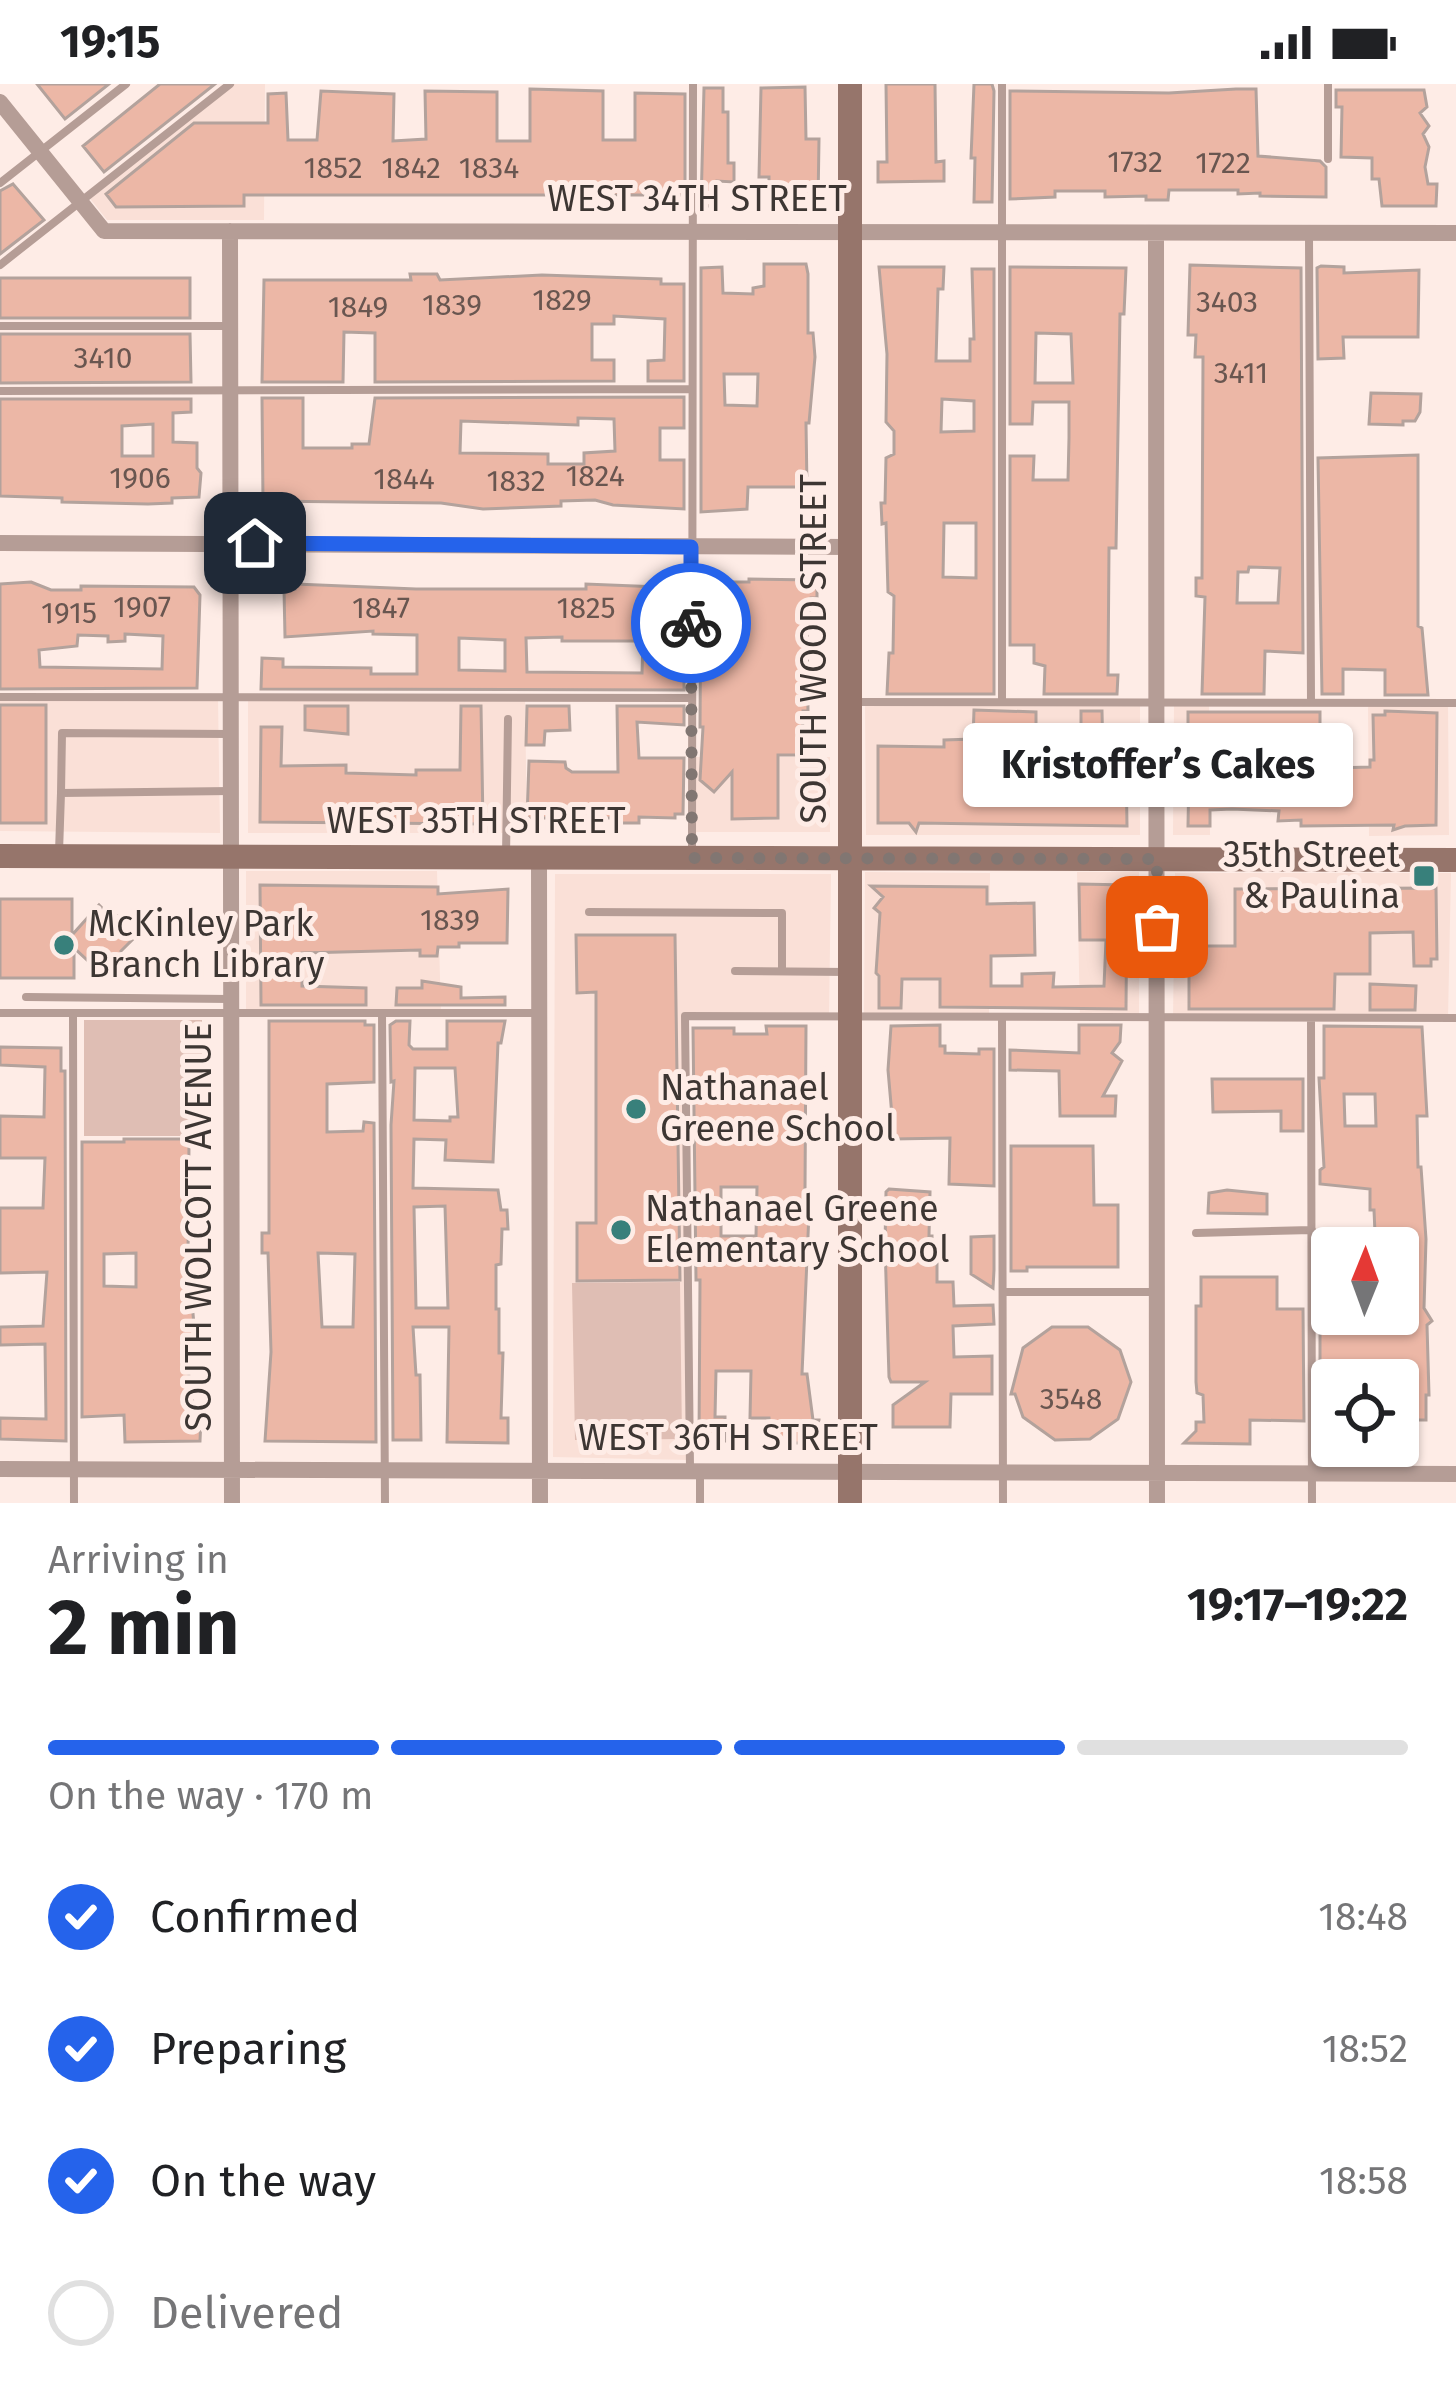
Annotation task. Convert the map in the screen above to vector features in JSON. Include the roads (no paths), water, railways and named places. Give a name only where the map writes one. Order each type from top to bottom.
[{"type":"main road","name":"SOUTH WOOD STREET","points":[[850,84],[850,1503]]},
{"type":"main road","name":"WEST 35TH STREET","points":[[0,856],[1456,860]]},
{"type":"street","name":"WEST 34TH STREET","points":[[0,102],[104,231],[1456,233]]},
{"type":"street","name":"SOUTH WOLCOTT AVENUE","points":[[230,231],[232,1503]]},
{"type":"street","points":[[1156,232],[1157,1503]]},
{"type":"street","points":[[0,543],[850,547]]},
{"type":"street","points":[[539,858],[540,1503]]},
{"type":"street","name":"WEST 36TH STREET","points":[[0,1469],[1456,1474]]},
{"type":"lane","points":[[0,184],[126,84]]},
{"type":"lane","points":[[0,265],[230,84]]},
{"type":"lane","points":[[692,858],[693,84]]},
{"type":"lane","points":[[1002,84],[1002,702]]},
{"type":"lane","points":[[1328,84],[1328,159]]},
{"type":"lane","points":[[1309,233],[1311,703]]},
{"type":"lane","points":[[0,326],[230,326]]},
{"type":"lane","points":[[0,391],[692,389]]},
{"type":"lane","points":[[0,697],[692,698]]},
{"type":"lane","points":[[849,702],[1456,703]]},
{"type":"lane","points":[[506,857],[508,718]]},
{"type":"lane","points":[[59,856],[62,733],[231,734]]},
{"type":"lane","points":[[61,794],[231,791]]},
{"type":"lane","points":[[589,912],[782,913],[782,971]]},
{"type":"lane","points":[[735,971],[849,972]]},
{"type":"lane","points":[[26,997],[382,1013],[539,1013]]},
{"type":"lane","points":[[0,1013],[232,1006]]},
{"type":"lane","points":[[73,1013],[74,1503]]},
{"type":"lane","points":[[382,1013],[385,1503]]},
{"type":"lane","points":[[700,1503],[695,1471],[686,1016],[1456,1018]]},
{"type":"lane","points":[[1002,1017],[1003,1503]]},
{"type":"lane","points":[[1311,1018],[1312,1227]]},
{"type":"lane","points":[[1196,1233],[1311,1230]]},
{"type":"lane","points":[[1002,1292],[1157,1292]]},
{"type":"lane","points":[[1312,1335],[1312,1503]]},
{"type":"place","name":"35th Street & Paulina","points":[[1424,876]]},
{"type":"place","name":"Kristoffer’s Cakes","points":[[1157,927]]},
{"type":"place","name":"McKinley Park Branch Library","points":[[64,945]]},
{"type":"place","name":"Nathanael Greene School","points":[[636,1109]]},
{"type":"place","name":"Nathanael Greene Elementary School","points":[[621,1230]]}]
